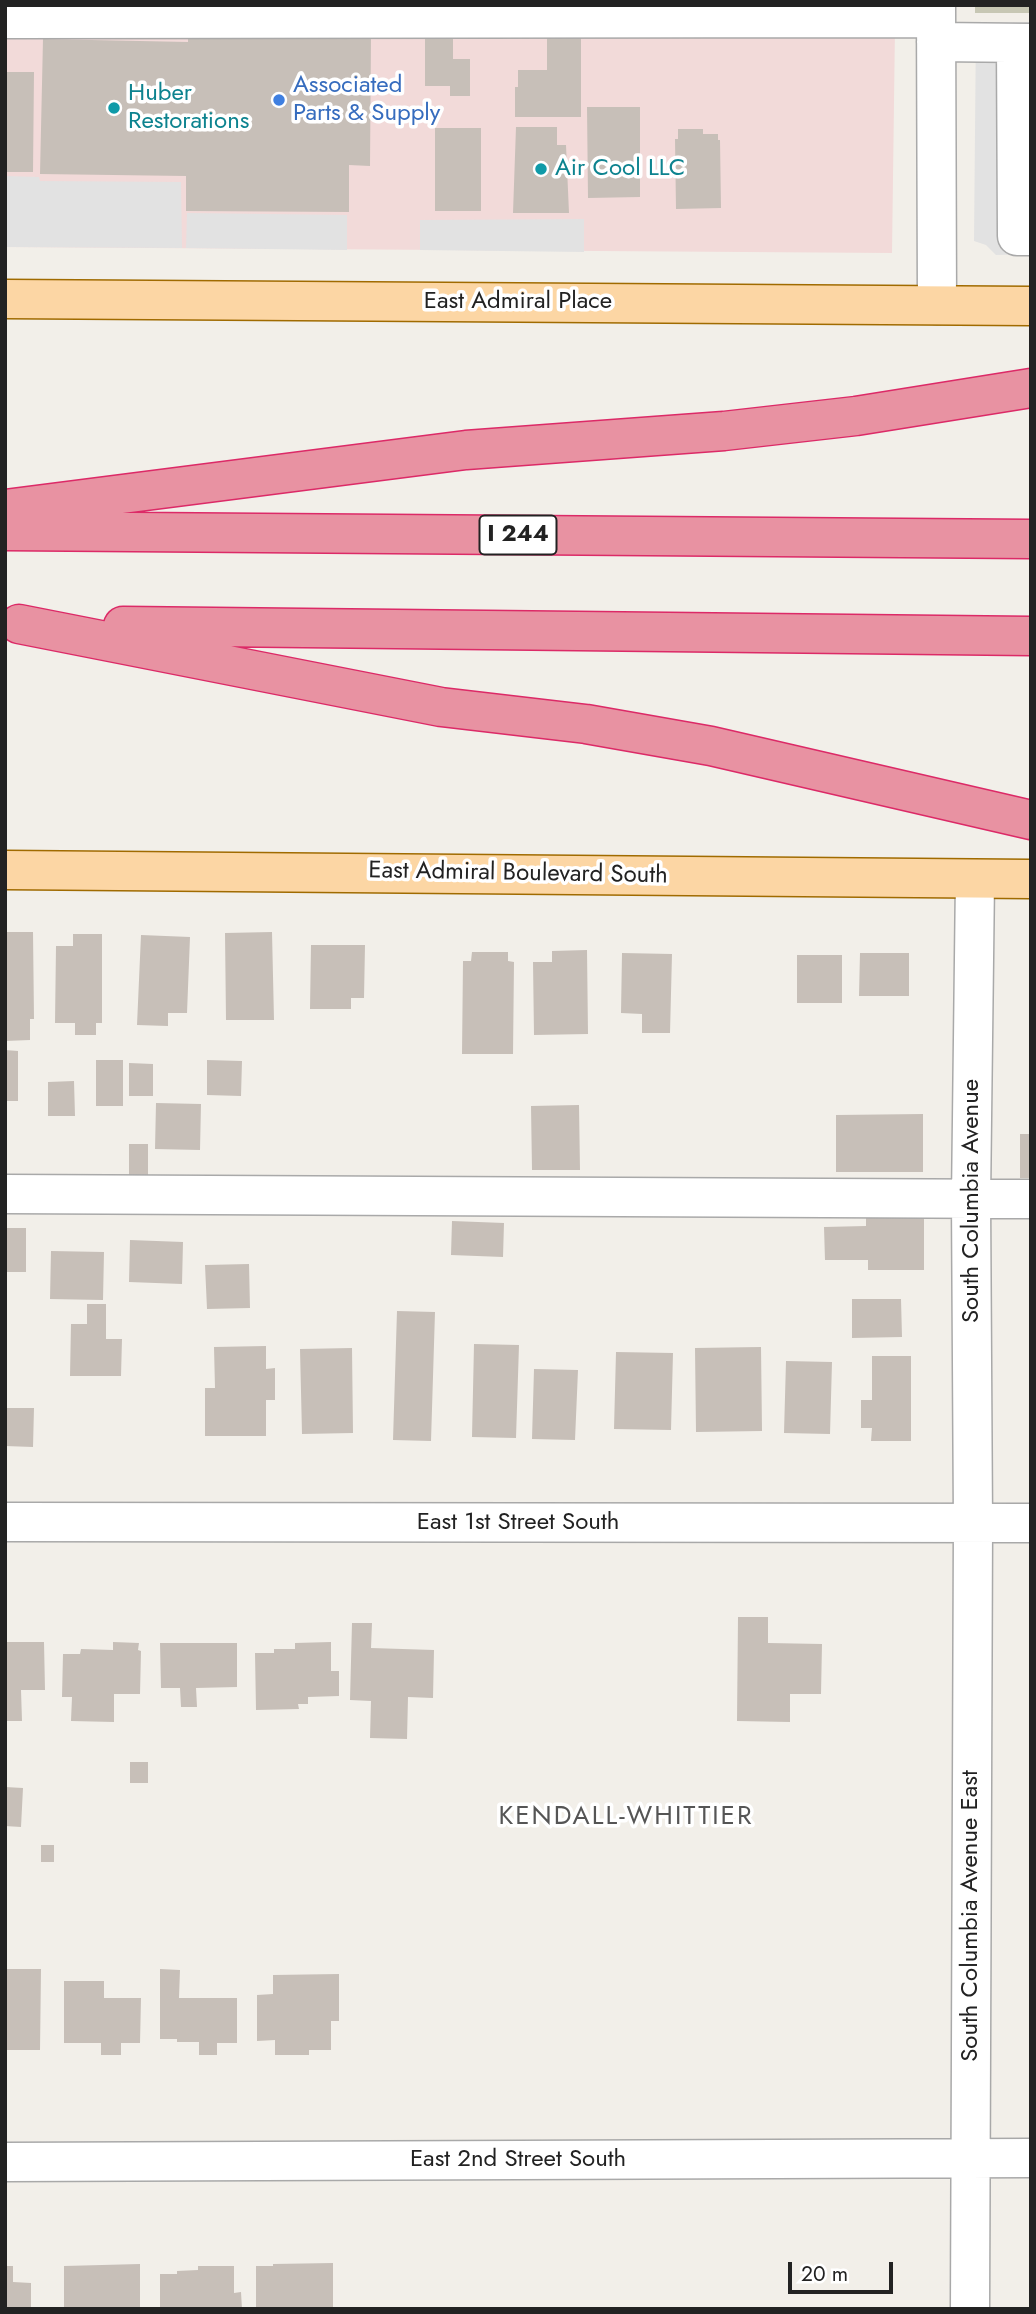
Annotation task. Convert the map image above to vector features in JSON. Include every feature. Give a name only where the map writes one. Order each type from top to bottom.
[{"type":"highway","points":[[5,509],[466,450],[724,431],[817,421],[1031,388]]},
{"type":"highway","name":"I 244","points":[[5,531],[1031,538]]},
{"type":"highway","points":[[12,624],[1031,636]]},
{"type":"highway","points":[[12,624],[441,708],[586,724],[711,746],[1031,820]]},
{"type":"main road","name":"East Admiral Place","points":[[5,299],[1031,306]]},
{"type":"main road","name":"East Admiral Boulevard South","points":[[5,870],[1031,879]]},
{"type":"street","points":[[5,19],[936,22],[1023,43],[1017,236],[1031,236]]},
{"type":"street","points":[[936,22],[937,305]]},
{"type":"street","name":"South Columbia Avenue","points":[[973,1524],[971,1199],[975,879]]},
{"type":"street","points":[[5,1194],[1031,1199]]},
{"type":"street","name":"East 1st Street South","points":[[5,1522],[1031,1523]]},
{"type":"street","name":"South Columbia Avenue East","points":[[971,2309],[973,1524]]},
{"type":"street","name":"East 2nd Street South","points":[[5,2162],[1031,2158]]},
{"type":"shaded area","points":[[975,5],[1031,5],[1031,13],[975,13]]},
{"type":"shaded area","points":[[1031,22],[1031,254],[996,255],[986,245],[974,241],[976,24]]},
{"type":"shaded area","points":[[895,27],[892,253],[5,247],[5,34]]},
{"type":"shaded area","points":[[5,176],[39,177],[40,181],[181,182],[182,248],[5,247]]},
{"type":"shaded area","points":[[187,213],[347,215],[347,250],[186,248]]},
{"type":"shaded area","points":[[584,219],[584,252],[420,250],[420,220]]},
{"type":"building","points":[[547,32],[581,32],[581,117],[515,117],[518,70],[547,70]]},
{"type":"building","points":[[425,33],[453,33],[453,59],[470,59],[470,96],[450,96],[450,86],[425,86]]},
{"type":"building","name":"Associated Parts & Supply","points":[[188,34],[371,35],[370,166],[349,165],[349,212],[186,211],[186,176],[40,174],[43,39],[188,42]]},
{"type":"building","points":[[5,72],[34,72],[33,172],[5,172]]},
{"type":"building","points":[[587,107],[640,107],[640,197],[588,198]]},
{"type":"building","name":"Air Cool LLC","points":[[516,127],[557,127],[557,145],[566,145],[569,213],[513,213]]},
{"type":"building","points":[[435,128],[481,128],[481,211],[435,211]]},
{"type":"building","points":[[678,129],[703,129],[703,134],[718,134],[721,208],[676,209],[675,139],[678,139]]},
{"type":"building","points":[[5,932],[33,932],[34,1019],[30,1019],[30,1040],[5,1041]]},
{"type":"building","points":[[272,932],[274,1020],[226,1020],[225,933]]},
{"type":"building","points":[[73,934],[102,934],[102,1023],[96,1023],[96,1035],[75,1035],[75,1023],[55,1023],[56,946],[73,946]]},
{"type":"building","points":[[141,935],[190,937],[187,1013],[168,1013],[168,1026],[137,1025]]},
{"type":"building","points":[[311,945],[365,945],[364,998],[351,998],[351,1009],[310,1009]]},
{"type":"building","points":[[587,950],[588,1034],[534,1035],[533,962],[552,962],[552,951]]},
{"type":"building","points":[[472,952],[508,952],[508,961],[514,962],[513,1054],[462,1054],[463,961],[471,961]]},
{"type":"building","points":[[622,953],[672,954],[670,1033],[642,1033],[642,1014],[621,1013]]},
{"type":"building","points":[[860,953],[909,953],[909,996],[859,996]]},
{"type":"building","points":[[797,955],[842,955],[842,1003],[797,1003]]},
{"type":"building","points":[[5,1050],[18,1051],[18,1101],[5,1101]]},
{"type":"building","points":[[96,1060],[123,1060],[123,1106],[96,1106]]},
{"type":"building","points":[[207,1060],[242,1061],[241,1096],[207,1095]]},
{"type":"building","points":[[129,1063],[153,1064],[153,1096],[129,1096]]},
{"type":"building","points":[[74,1081],[75,1116],[48,1116],[48,1082]]},
{"type":"building","points":[[156,1103],[201,1104],[200,1150],[155,1149]]},
{"type":"building","points":[[579,1105],[580,1170],[532,1170],[531,1106]]},
{"type":"building","points":[[923,1114],[923,1172],[836,1172],[836,1115]]},
{"type":"building","points":[[1020,1134],[1031,1134],[1031,1178],[1020,1178]]},
{"type":"building","points":[[129,1144],[148,1144],[148,1175],[129,1175]]},
{"type":"building","points":[[924,1215],[924,1270],[868,1270],[868,1260],[825,1260],[824,1227],[866,1226],[866,1216]]},
{"type":"building","points":[[452,1221],[504,1223],[503,1257],[451,1255]]},
{"type":"building","points":[[5,1228],[26,1228],[26,1272],[5,1272]]},
{"type":"building","points":[[130,1240],[183,1242],[182,1284],[129,1282]]},
{"type":"building","points":[[51,1251],[104,1252],[103,1300],[50,1299]]},
{"type":"building","points":[[249,1264],[250,1308],[207,1309],[205,1265]]},
{"type":"building","points":[[852,1299],[901,1299],[902,1337],[852,1338]]},
{"type":"building","points":[[87,1304],[106,1304],[106,1339],[122,1339],[121,1376],[70,1376],[71,1324],[87,1324]]},
{"type":"building","points":[[397,1311],[435,1312],[431,1441],[393,1440]]},
{"type":"building","points":[[474,1344],[519,1345],[516,1438],[472,1437]]},
{"type":"building","points":[[266,1346],[266,1369],[275,1368],[275,1400],[266,1400],[266,1436],[205,1436],[205,1388],[215,1388],[214,1347]]},
{"type":"building","points":[[761,1347],[762,1431],[696,1432],[695,1348]]},
{"type":"building","points":[[352,1348],[353,1433],[302,1434],[300,1349]]},
{"type":"building","points":[[616,1352],[673,1353],[671,1430],[614,1429]]},
{"type":"building","points":[[872,1356],[911,1356],[911,1441],[871,1441],[872,1428],[861,1428],[861,1400],[872,1400]]},
{"type":"building","points":[[786,1361],[832,1362],[830,1434],[784,1433]]},
{"type":"building","points":[[534,1369],[578,1370],[575,1440],[532,1439]]},
{"type":"building","points":[[5,1408],[34,1408],[33,1447],[5,1446]]},
{"type":"building","points":[[738,1617],[768,1617],[768,1643],[822,1644],[821,1694],[790,1694],[790,1722],[737,1721]]},
{"type":"building","points":[[352,1623],[372,1623],[371,1648],[434,1650],[433,1698],[408,1697],[407,1739],[370,1738],[371,1701],[350,1700]]},
{"type":"building","points":[[5,1642],[44,1642],[45,1690],[21,1690],[22,1721],[5,1721]]},
{"type":"building","points":[[113,1642],[139,1643],[140,1694],[114,1694],[114,1722],[71,1721],[72,1697],[62,1697],[63,1654],[80,1654],[81,1649],[113,1650]]},
{"type":"building","points":[[331,1642],[331,1671],[339,1671],[339,1696],[308,1697],[308,1704],[298,1704],[299,1709],[256,1710],[255,1653],[295,1649],[295,1643]]},
{"type":"building","points":[[160,1643],[237,1643],[237,1687],[196,1688],[197,1707],[181,1707],[180,1688],[161,1688]]},
{"type":"building","points":[[130,1762],[148,1762],[148,1783],[130,1783]]},
{"type":"building","points":[[5,1787],[23,1788],[21,1827],[5,1826]]},
{"type":"building","points":[[41,1845],[54,1845],[54,1862],[41,1862]]},
{"type":"building","points":[[5,1969],[41,1969],[40,2050],[5,2050]]},
{"type":"building","points":[[160,1969],[180,1970],[179,1998],[237,1998],[237,2043],[217,2043],[217,2055],[199,2055],[199,2042],[160,2039]]},
{"type":"building","points":[[339,1974],[339,2021],[331,2021],[331,2050],[309,2050],[309,2055],[275,2055],[275,2040],[257,2041],[257,1995],[273,1994],[273,1975]]},
{"type":"building","points":[[64,1981],[104,1981],[104,1998],[141,1998],[140,2043],[121,2043],[121,2055],[101,2055],[101,2043],[64,2043]]},
{"type":"building","points":[[333,2263],[333,2309],[256,2309],[256,2266]]},
{"type":"building","points":[[140,2264],[140,2309],[64,2309],[64,2266]]},
{"type":"building","points":[[5,2266],[13,2266],[13,2282],[31,2283],[31,2309],[5,2309]]},
{"type":"building","points":[[198,2266],[234,2266],[234,2293],[241,2292],[242,2309],[160,2309],[160,2274],[198,2270]]},
{"type":"place","name":"Associated Parts & Supply","points":[[279,100]]},
{"type":"place","name":"Huber Restorations","points":[[114,108]]},
{"type":"place","name":"Air Cool LLC","points":[[541,169]]},
{"type":"district","name":"KENDALL-WHITTIER","points":[[626,1818]]}]
